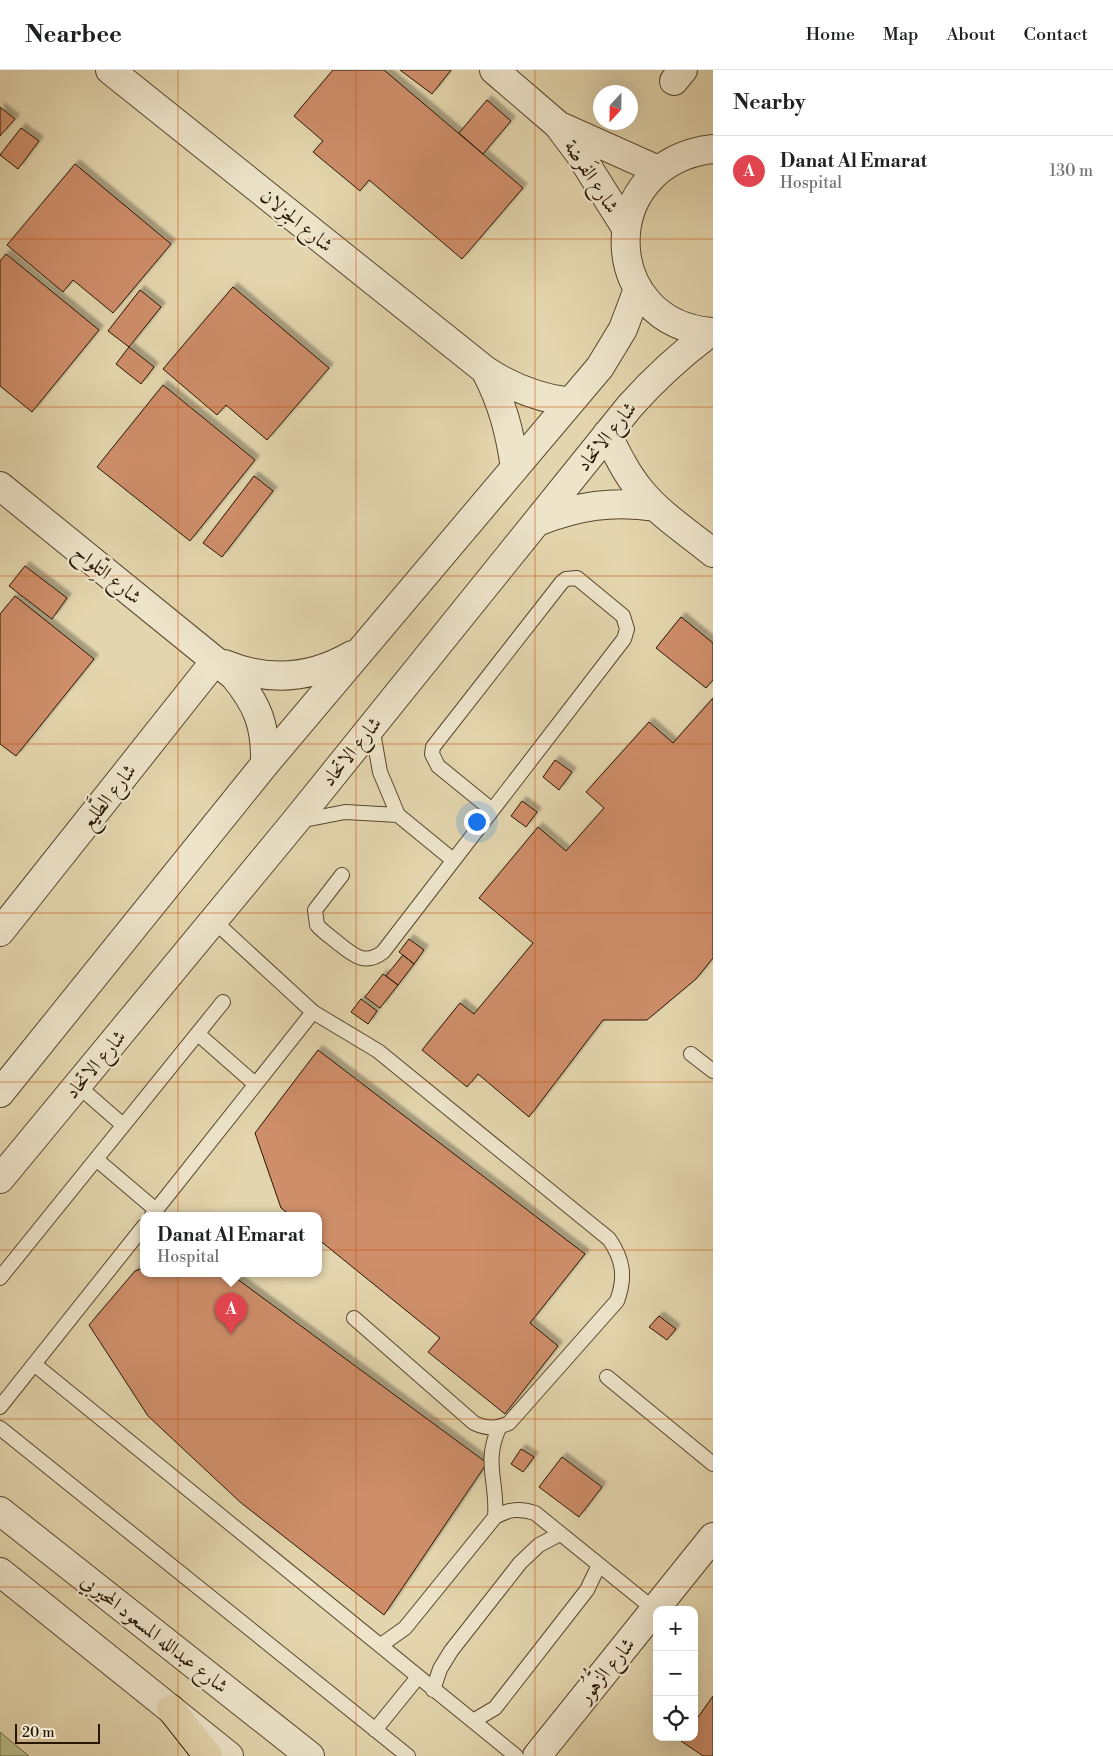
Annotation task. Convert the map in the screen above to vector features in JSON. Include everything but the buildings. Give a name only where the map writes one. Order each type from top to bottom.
[{"type":"highway","points":[[171,1709],[208,1756]]},
{"type":"street","name":"شارع الجِزلان","points":[[110,70],[500,381],[552,400],[570,402]]},
{"type":"street","name":"شارع الفَرضة","points":[[494,70],[558,125],[579,153],[626,228]]},
{"type":"street","name":"شارع الفَرضة","points":[[558,125],[658,170]]},
{"type":"street","points":[[712,332],[688,327],[666,317],[638,289],[628,265],[625,247],[626,228],[631,207],[642,187],[658,170],[675,159],[694,152],[713,149]]},
{"type":"street","points":[[0,1093],[265,764],[515,468],[613,348],[629,316],[638,289]]},
{"type":"street","name":"شارع الاتحاد","points":[[0,1179],[294,823],[654,378],[681,354],[712,332]]},
{"type":"street","name":"شارع الجِزلان","points":[[485,370],[502,407],[508,427],[515,468]]},
{"type":"street","points":[[607,434],[628,474],[656,507],[713,553]]},
{"type":"street","name":"شارع التِّلواح","points":[[0,486],[234,676],[250,695],[260,716],[265,740],[265,764]]},
{"type":"street","points":[[537,522],[583,506],[616,503],[656,507]]},
{"type":"street","name":"شارع التِّلواح","points":[[215,661],[243,672],[281,676],[304,675],[333,666],[359,652]]},
{"type":"street","name":"شارع الطَّليع","points":[[0,932],[215,661]]},
{"type":"street","name":"شارع عبدالله المسعود المحيربي","points":[[0,1511],[310,1756]]},
{"type":"street","name":"شارع الزُّهُور","points":[[658,1606],[713,1537]]},
{"type":"street","points":[[3,1576],[228,1756]]},
{"type":"street","name":"شارع الزُّهُور","points":[[537,1756],[653,1612]]},
{"type":"lane","points":[[342,875],[315,910],[315,920],[321,929],[356,957],[370,959],[383,952],[454,860],[626,634],[626,622],[623,616],[577,578],[566,579],[562,582],[433,747],[432,754],[438,766],[492,810]]},
{"type":"lane","points":[[372,726],[380,772],[398,815],[454,860]]},
{"type":"lane","points":[[294,823],[345,812],[398,815]]},
{"type":"lane","points":[[213,920],[312,1012],[378,1051],[609,1239],[622,1263],[623,1276],[616,1301],[508,1423],[499,1428],[481,1427],[474,1424],[354,1318]]},
{"type":"lane","points":[[0,1278],[223,1002]]},
{"type":"lane","points":[[155,1212],[312,1012]]},
{"type":"lane","points":[[198,1034],[255,1084]]},
{"type":"lane","points":[[691,1054],[713,1072]]},
{"type":"lane","points":[[77,1085],[124,1125]]},
{"type":"lane","points":[[96,1159],[153,1212]]},
{"type":"lane","points":[[0,1407],[140,1231]]},
{"type":"lane","points":[[34,1364],[516,1756]]},
{"type":"lane","points":[[608,1377],[713,1464]]},
{"type":"lane","points":[[0,1428],[408,1756]]},
{"type":"lane","points":[[494,1517],[495,1494],[490,1460],[494,1438],[499,1428]]},
{"type":"lane","points":[[380,1645],[405,1628],[494,1517],[505,1511],[526,1510],[535,1513],[653,1608]]},
{"type":"lane","points":[[433,1690],[440,1669],[448,1655],[520,1563],[539,1546],[560,1534]]},
{"type":"lane","points":[[473,1721],[495,1708],[588,1590],[599,1565]]},
{"type":"lane","points":[[375,1730],[418,1677]]},
{"type":"green space","points":[[0,1732],[29,1756],[0,1756]]},
{"type":"place","name":"Danat Al Emarat","points":[[231,1334]]}]
